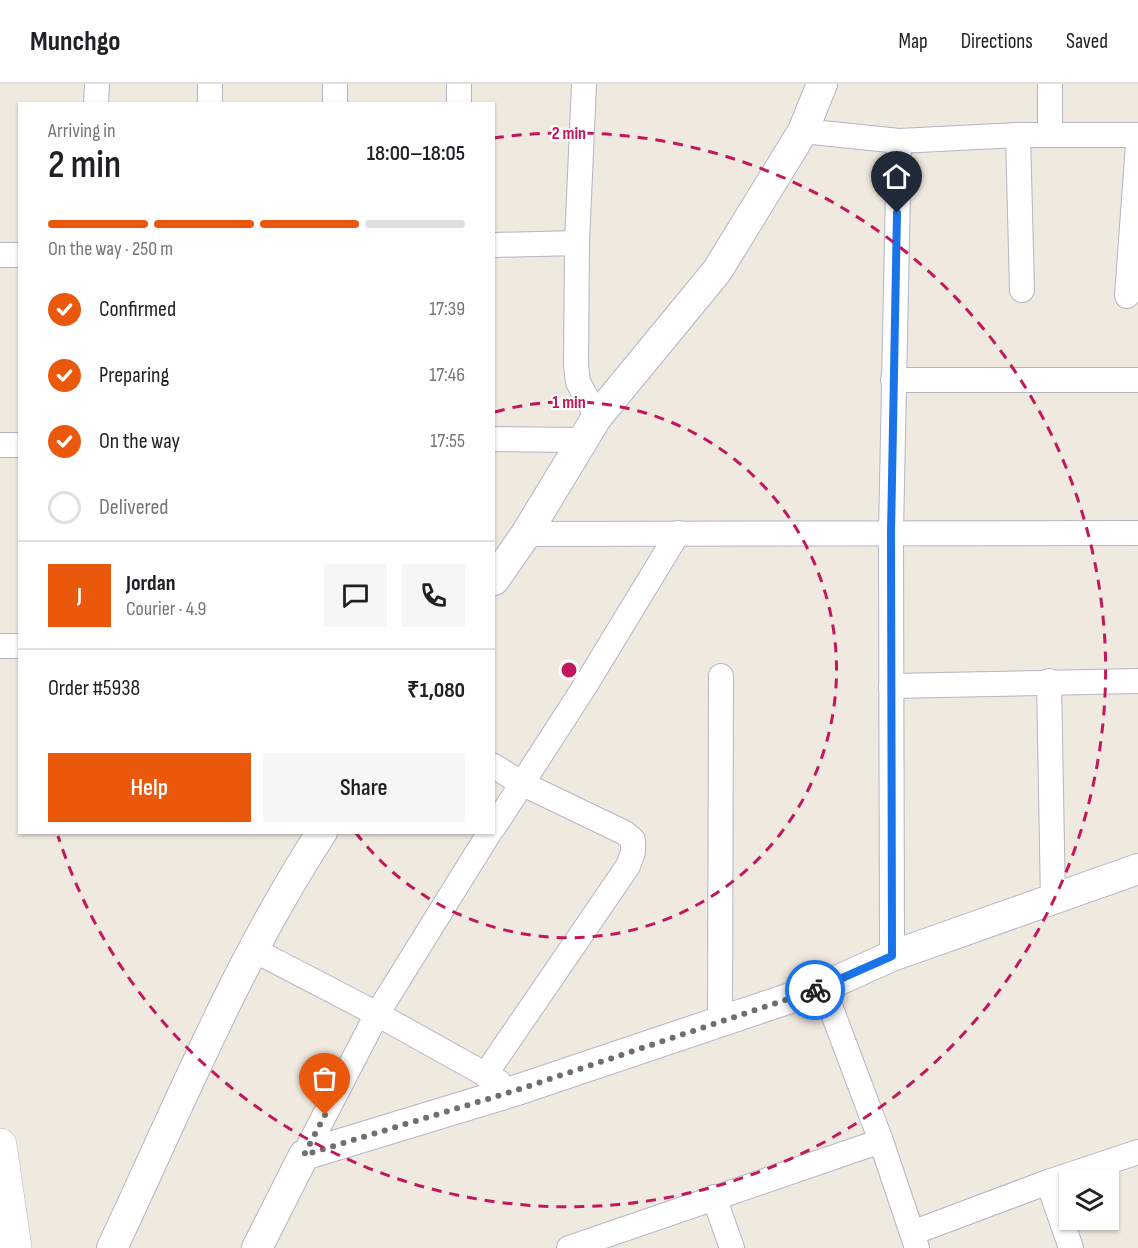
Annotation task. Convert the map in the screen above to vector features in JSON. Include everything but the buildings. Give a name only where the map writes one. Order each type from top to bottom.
[{"type":"main road","points":[[0,1145],[15,1248]]},
{"type":"street","points":[[96,102],[97,84]]},
{"type":"street","points":[[210,84],[210,102]]},
{"type":"street","points":[[334,102],[335,84]]},
{"type":"street","points":[[459,84],[459,102]]},
{"type":"street","points":[[584,84],[577,243],[576,365],[589,428]]},
{"type":"street","points":[[495,579],[526,534],[589,428],[717,271],[803,131],[822,84]]},
{"type":"street","points":[[1050,84],[1050,135]]},
{"type":"street","points":[[803,131],[899,141],[1018,135],[1138,135]]},
{"type":"street","points":[[1018,135],[1022,290]]},
{"type":"street","points":[[892,956],[891,533],[899,141]]},
{"type":"street","points":[[1127,296],[1138,144]]},
{"type":"street","points":[[495,244],[577,243]]},
{"type":"street","points":[[0,255],[18,255]]},
{"type":"street","points":[[893,380],[1138,381]]},
{"type":"street","points":[[495,439],[589,428]]},
{"type":"street","points":[[0,445],[18,445]]},
{"type":"street","points":[[495,825],[585,686],[678,533]]},
{"type":"street","points":[[526,534],[1138,533]]},
{"type":"street","points":[[0,646],[18,646]]},
{"type":"street","points":[[720,1022],[721,676]]},
{"type":"street","points":[[891,686],[1049,681],[1138,681]]},
{"type":"street","points":[[1049,681],[1053,901]]},
{"type":"street","points":[[485,1075],[628,866],[633,852],[633,840],[625,833],[521,783],[495,767]]},
{"type":"street","points":[[112,1248],[252,949],[292,878],[321,834]]},
{"type":"street","points":[[257,1248],[377,1014],[489,834]]},
{"type":"street","points":[[304,1155],[514,1091],[823,987],[892,956],[1053,901],[1138,869]]},
{"type":"street","points":[[252,949],[377,1014],[514,1091]]},
{"type":"street","points":[[823,987],[881,1141],[915,1241],[1048,1182],[1138,1152]]},
{"type":"street","points":[[569,1248],[881,1141]]},
{"type":"street","points":[[1048,1182],[1071,1248]]},
{"type":"street","points":[[714,1197],[732,1248]]},
{"type":"way so far","points":[[325,1115],[304,1155],[514,1091],[815,990]]},
{"type":"route","points":[[815,990],[892,956],[891,533],[897,213]]}]
